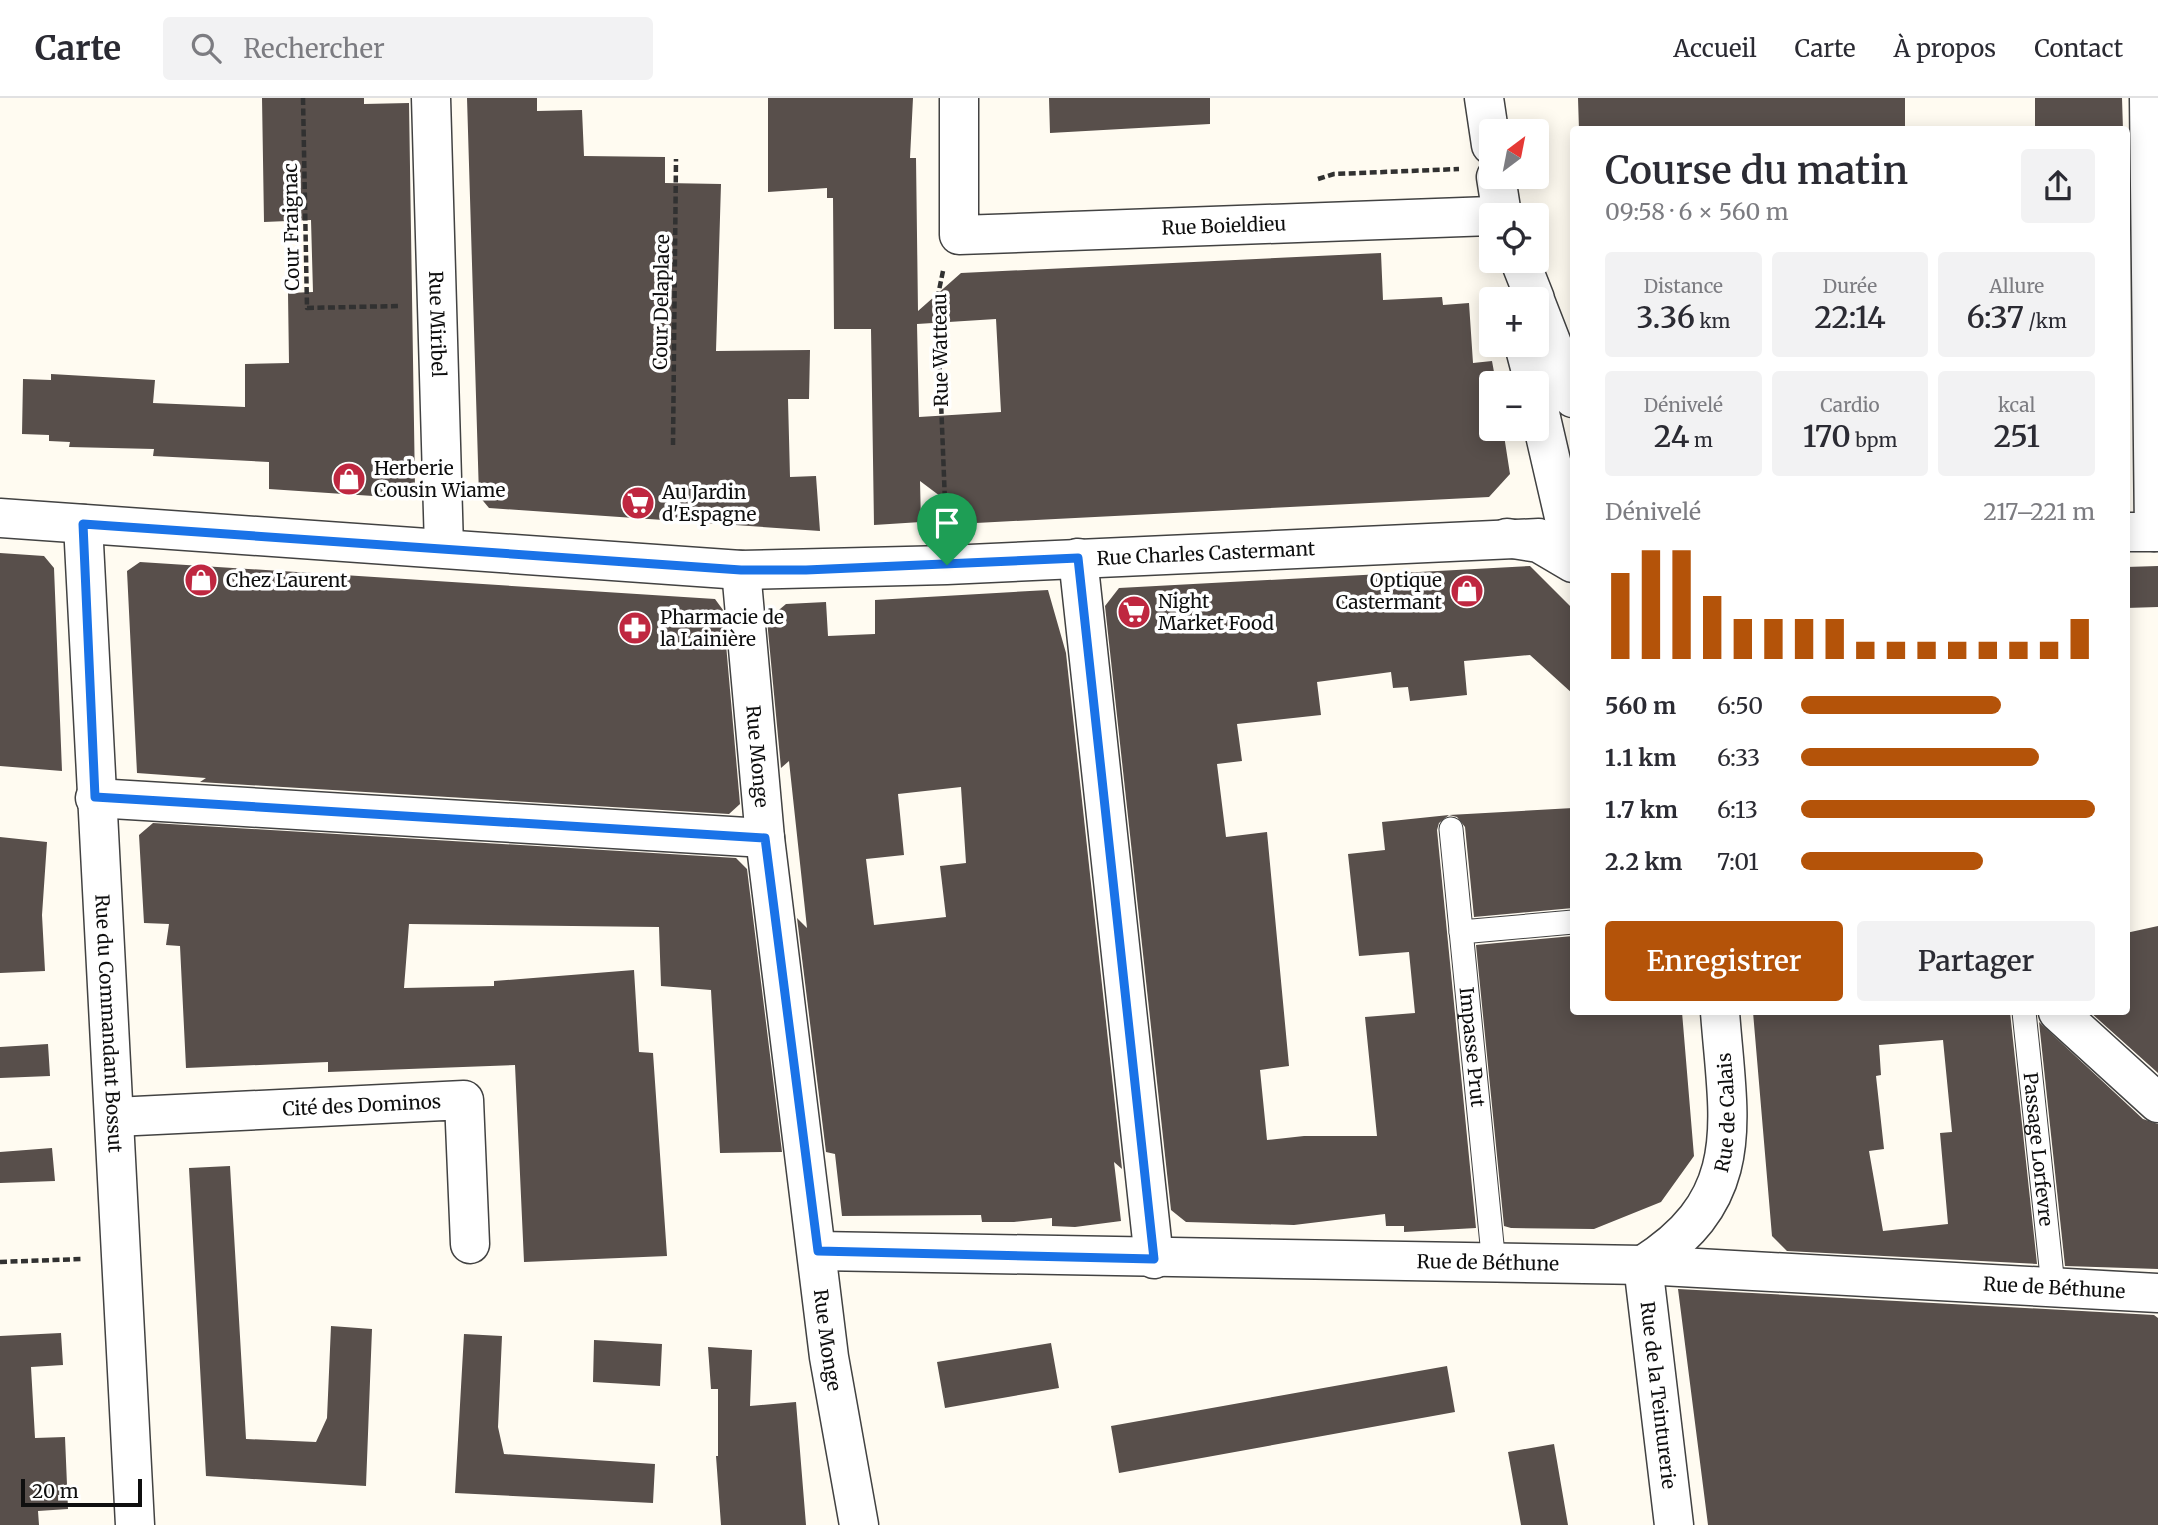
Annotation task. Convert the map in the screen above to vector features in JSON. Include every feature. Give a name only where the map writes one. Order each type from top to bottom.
[{"type":"street","name":"Rue Miribel","points":[[431,98],[444,548]]},
{"type":"street","points":[[958,98],[959,235]]},
{"type":"street","points":[[1484,98],[1484,119]]},
{"type":"street","points":[[2146,532],[2149,98]]},
{"type":"street","name":"Rue Boieldieu","points":[[959,235],[1479,216]]},
{"type":"street","points":[[1549,335],[1570,390]]},
{"type":"street","points":[[1547,441],[1570,540]]},
{"type":"street","name":"Rue Charles Castermant","points":[[0,518],[741,570],[947,565],[1507,538],[1570,548]]},
{"type":"street","name":"Rue du Commandant Bossut","points":[[83,524],[95,797],[115,1117],[135,1525]]},
{"type":"street","points":[[1078,558],[1154,1259]]},
{"type":"street","name":"Rue Monge","points":[[741,570],[765,838],[829,1357],[859,1525]]},
{"type":"street","points":[[95,797],[765,838]]},
{"type":"street","name":"Rue de Calais","points":[[1643,1265],[1668,1250],[1705,1209],[1719,1184],[1726,1154],[1728,1117],[1720,1015]]},
{"type":"street","points":[[2062,1015],[2158,1103]]},
{"type":"street","name":"Cité des Dominos","points":[[115,1117],[464,1100],[470,1244]]},
{"type":"street","points":[[1705,1209],[1711,1243],[1735,1270]]},
{"type":"street","name":"Rue de Béthune","points":[[818,1251],[1494,1265],[1643,1265],[2158,1293]]},
{"type":"street","name":"Rue de la Teinturerie","points":[[1643,1265],[1674,1525]]},
{"type":"lane","name":"Impasse Prut","points":[[1451,829],[1494,1265]]},
{"type":"lane","points":[[1461,932],[1570,922]]},
{"type":"lane","name":"Passage Lorfevre","points":[[2024,1015],[2053,1286]]},
{"type":"path","name":"Cour Fraignac","points":[[303,98],[307,308],[438,306]]},
{"type":"path","name":"Cour Delaplace","points":[[673,445],[676,159]]},
{"type":"path","points":[[1310,182],[1334,174],[1479,164]]},
{"type":"path","name":"Rue Watteau","points":[[947,565],[937,300],[944,267],[959,235]]},
{"type":"path","points":[[0,1262],[122,1258]]},
{"type":"building","points":[[262,98],[364,98],[364,104],[409,103],[415,488],[403,498],[269,489],[269,462],[153,456],[154,449],[69,447],[70,442],[49,441],[49,435],[22,434],[23,379],[51,380],[51,374],[155,380],[153,403],[245,407],[245,364],[289,363],[288,293],[313,292],[311,220],[264,222]]},
{"type":"building","points":[[467,98],[537,98],[537,111],[582,110],[584,156],[665,157],[665,183],[721,184],[716,351],[810,350],[809,399],[788,399],[790,477],[816,476],[820,531],[489,508],[479,496]]},
{"type":"building","points":[[768,98],[913,98],[910,158],[916,158],[918,311],[961,273],[1381,253],[1383,300],[1442,297],[1443,305],[1469,303],[1473,363],[1492,361],[1494,371],[1479,371],[1479,441],[1505,441],[1510,474],[1489,497],[976,523],[920,481],[921,522],[874,525],[871,329],[834,329],[833,198],[827,198],[827,188],[768,192]],"holes":[[[996,319],[1001,412],[919,417],[917,324]]]},
{"type":"building","points":[[1049,98],[1210,98],[1210,124],[1050,133]]},
{"type":"building","points":[[1578,98],[1905,98],[1905,126],[1579,126]]},
{"type":"building","points":[[2035,98],[2122,98],[2123,126],[2035,126]]},
{"type":"building","points":[[0,553],[44,556],[54,568],[62,771],[0,766]]},
{"type":"building","points":[[140,562],[715,599],[723,610],[740,804],[729,814],[200,782],[206,778],[137,773],[127,571]]},
{"type":"building","points":[[1530,566],[1570,606],[1570,691],[1530,655],[1464,661],[1467,695],[1410,701],[1408,687],[1393,688],[1391,672],[1317,682],[1321,715],[1237,724],[1242,761],[1217,764],[1226,837],[1267,832],[1289,1066],[1260,1070],[1267,1140],[1304,1136],[1377,1136],[1365,1017],[1415,1013],[1409,952],[1359,956],[1348,854],[1385,850],[1382,822],[1449,815],[1439,823],[1437,830],[1476,1228],[1404,1232],[1404,1226],[1386,1226],[1385,1214],[1294,1225],[1186,1222],[1171,1210],[1105,606],[1119,588]]},
{"type":"building","points":[[2158,566],[2158,607],[2130,608],[2130,567]]},
{"type":"building","points":[[1048,590],[1066,653],[1122,1169],[1114,1162],[1121,1221],[1075,1227],[1052,1226],[1052,1218],[982,1222],[981,1215],[842,1216],[835,1154],[826,1152],[797,918],[807,928],[789,761],[781,768],[767,620],[786,604],[826,602],[828,636],[875,634],[875,600]],"holes":[[[961,787],[966,863],[940,866],[946,917],[874,925],[866,859],[904,855],[898,794]]]},
{"type":"building","points":[[1570,808],[1570,908],[1474,917],[1465,827],[1457,817],[1449,815]]},
{"type":"building","points":[[153,823],[736,858],[747,869],[782,1152],[720,1153],[711,990],[661,986],[659,927],[409,924],[404,988],[494,986],[494,981],[634,970],[639,1052],[653,1053],[667,1256],[524,1262],[515,1065],[328,1072],[328,1062],[186,1068],[180,946],[166,945],[169,924],[144,923],[139,835]]},
{"type":"building","points":[[0,837],[47,842],[42,915],[45,971],[0,973]]},
{"type":"building","points":[[2158,926],[2158,1073],[2093,1015],[2130,1015],[2130,932]]},
{"type":"building","points":[[1570,936],[1570,1015],[1682,1015],[1694,1156],[1661,1202],[1594,1229],[1504,1226],[1476,945]]},
{"type":"building","points":[[1753,1015],[2010,1015],[2037,1264],[1787,1251],[1772,1236]],"holes":[[[1943,1040],[1952,1132],[1940,1133],[1948,1224],[1883,1231],[1869,1151],[1884,1149],[1876,1076],[1881,1075],[1879,1045]]]},
{"type":"building","points":[[2039,1022],[2143,1119],[2158,1124],[2158,1269],[2065,1266]]},
{"type":"building","points":[[48,1044],[50,1076],[0,1078],[0,1047]]},
{"type":"building","points":[[52,1148],[55,1181],[0,1183],[0,1152]]},
{"type":"building","points":[[230,1166],[246,1439],[316,1442],[327,1418],[331,1326],[372,1329],[366,1486],[206,1476],[189,1168]]},
{"type":"building","points":[[1678,1289],[2154,1315],[2158,1318],[2158,1525],[1708,1525]]},
{"type":"building","points":[[61,1333],[63,1365],[31,1367],[35,1438],[65,1437],[68,1509],[38,1511],[39,1525],[0,1525],[0,1336]]},
{"type":"building","points":[[464,1334],[502,1336],[498,1427],[504,1454],[655,1464],[653,1503],[455,1493]]},
{"type":"building","points":[[594,1340],[662,1344],[660,1386],[593,1382]]},
{"type":"building","points":[[1051,1343],[1059,1388],[945,1408],[937,1362]]},
{"type":"building","points":[[708,1347],[752,1350],[750,1406],[796,1402],[806,1525],[721,1525],[716,1456],[718,1389],[711,1389]]},
{"type":"building","points":[[1447,1366],[1455,1412],[1119,1473],[1111,1426]]},
{"type":"building","points":[[1554,1444],[1568,1525],[1521,1525],[1508,1452]]},
{"type":"place","name":"Herberie Cousin Wiame","points":[[349,479]]},
{"type":"place","name":"Au Jardin d'Espagne","points":[[638,503]]},
{"type":"place","name":"Chez Laurent","points":[[201,580]]},
{"type":"place","name":"Optique Castermant","points":[[1467,591]]},
{"type":"place","name":"Night Market Food","points":[[1134,612]]},
{"type":"place","name":"Pharmacie de la Lainière","points":[[635,628]]},
{"type":"route","points":[[83,524],[741,570],[947,565],[1078,558],[1154,1259],[818,1251],[765,838],[95,797],[83,524]]}]
